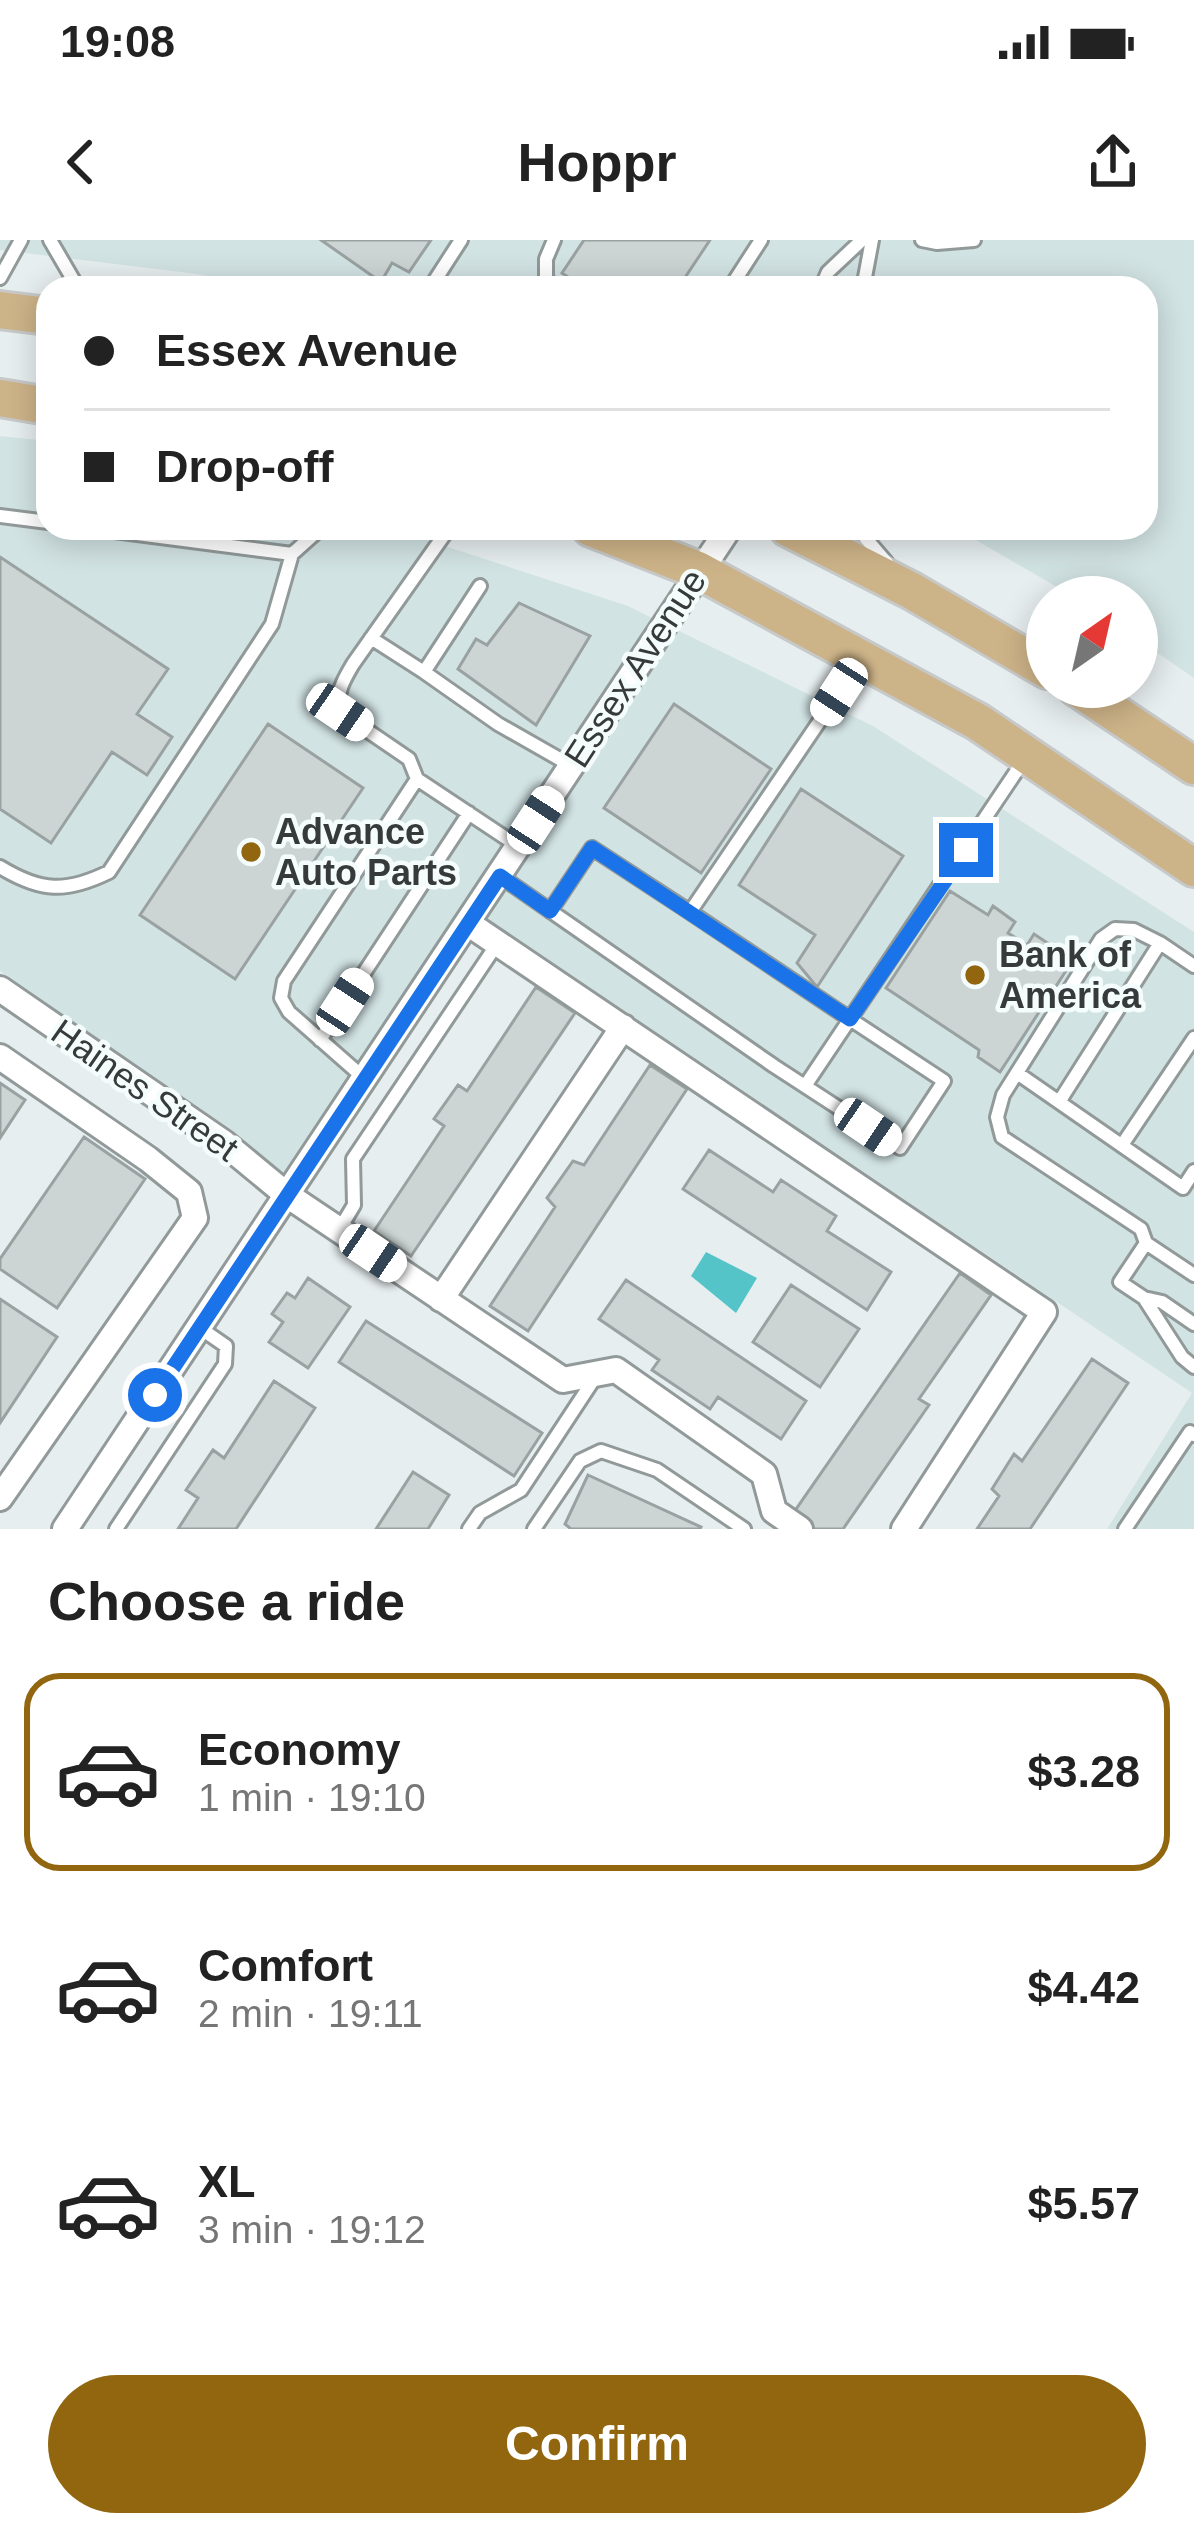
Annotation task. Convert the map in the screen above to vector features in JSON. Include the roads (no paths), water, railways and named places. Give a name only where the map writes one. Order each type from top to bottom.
[{"type":"main road","points":[[0,310],[36,314]]},
{"type":"main road","points":[[0,398],[36,404]]},
{"type":"main road","points":[[622,540],[698,570],[978,722],[1194,868]]},
{"type":"main road","points":[[812,540],[912,591],[1026,658]]},
{"type":"main road","points":[[1107,708],[1194,766]]},
{"type":"street","name":"Essex Avenue","points":[[64,1529],[720,540]]},
{"type":"street","points":[[469,924],[1044,1312],[904,1529]]},
{"type":"street","name":"Haines Street","points":[[0,989],[224,1143],[286,1195],[563,1380],[597,1373]]},
{"type":"street","points":[[441,1299],[622,1027]]},
{"type":"street","points":[[0,1057],[189,1192],[195,1218],[0,1498]]},
{"type":"street","points":[[597,1373],[616,1370],[764,1474],[774,1511],[800,1529]]},
{"type":"lane","points":[[0,278],[21,240]]},
{"type":"lane","points":[[50,240],[71,276]]},
{"type":"lane","points":[[438,276],[460,240]]},
{"type":"lane","points":[[546,276],[554,240]]},
{"type":"lane","points":[[738,276],[761,240]]},
{"type":"lane","points":[[826,276],[862,240]]},
{"type":"lane","points":[[865,276],[872,240]]},
{"type":"lane","points":[[922,240],[974,240]]},
{"type":"lane","points":[[0,516],[36,520]]},
{"type":"lane","points":[[184,540],[292,554]]},
{"type":"lane","points":[[0,867],[26,883],[54,888],[82,885],[109,872],[272,624],[292,554],[308,540]]},
{"type":"lane","points":[[440,540],[341,685],[340,712],[409,759],[417,779],[519,847]]},
{"type":"lane","points":[[867,540],[912,591]]},
{"type":"lane","points":[[424,672],[480,586]]},
{"type":"lane","points":[[371,638],[498,724],[571,766]]},
{"type":"lane","points":[[690,913],[861,659]]},
{"type":"lane","points":[[805,1086],[1027,755]]},
{"type":"lane","points":[[364,1079],[289,1012],[281,998],[284,982],[417,779]]},
{"type":"lane","points":[[320,1040],[469,813]]},
{"type":"lane","points":[[500,876],[550,911],[805,1086],[899,1148],[944,1081],[592,848],[550,911]]},
{"type":"lane","points":[[1194,966],[1134,930],[1115,929],[1101,939],[1004,1094],[998,1117],[1002,1137],[1141,1229],[1146,1243],[1194,1275]]},
{"type":"lane","points":[[339,1230],[353,1205],[353,1159],[497,943]]},
{"type":"lane","points":[[1059,1102],[1160,943]]},
{"type":"lane","points":[[1122,1145],[1194,1038]]},
{"type":"lane","points":[[1017,1073],[1183,1188],[1194,1172]]},
{"type":"lane","points":[[1146,1243],[1120,1282],[1194,1324]]},
{"type":"lane","points":[[1144,1298],[1182,1357],[1194,1367]]},
{"type":"lane","points":[[116,1529],[225,1364],[226,1346],[200,1328]]},
{"type":"lane","points":[[469,1529],[479,1513],[521,1490],[597,1373]]},
{"type":"lane","points":[[1126,1529],[1190,1432],[1194,1435]]},
{"type":"lane","points":[[534,1529],[580,1461],[601,1451],[657,1469],[744,1529]]},
{"type":"water","points":[[706,1252],[757,1278],[736,1313],[691,1276]]},
{"type":"place","name":"Advance Auto Parts","points":[[251,852]]},
{"type":"place","name":"Bank of America","points":[[975,975]]}]
